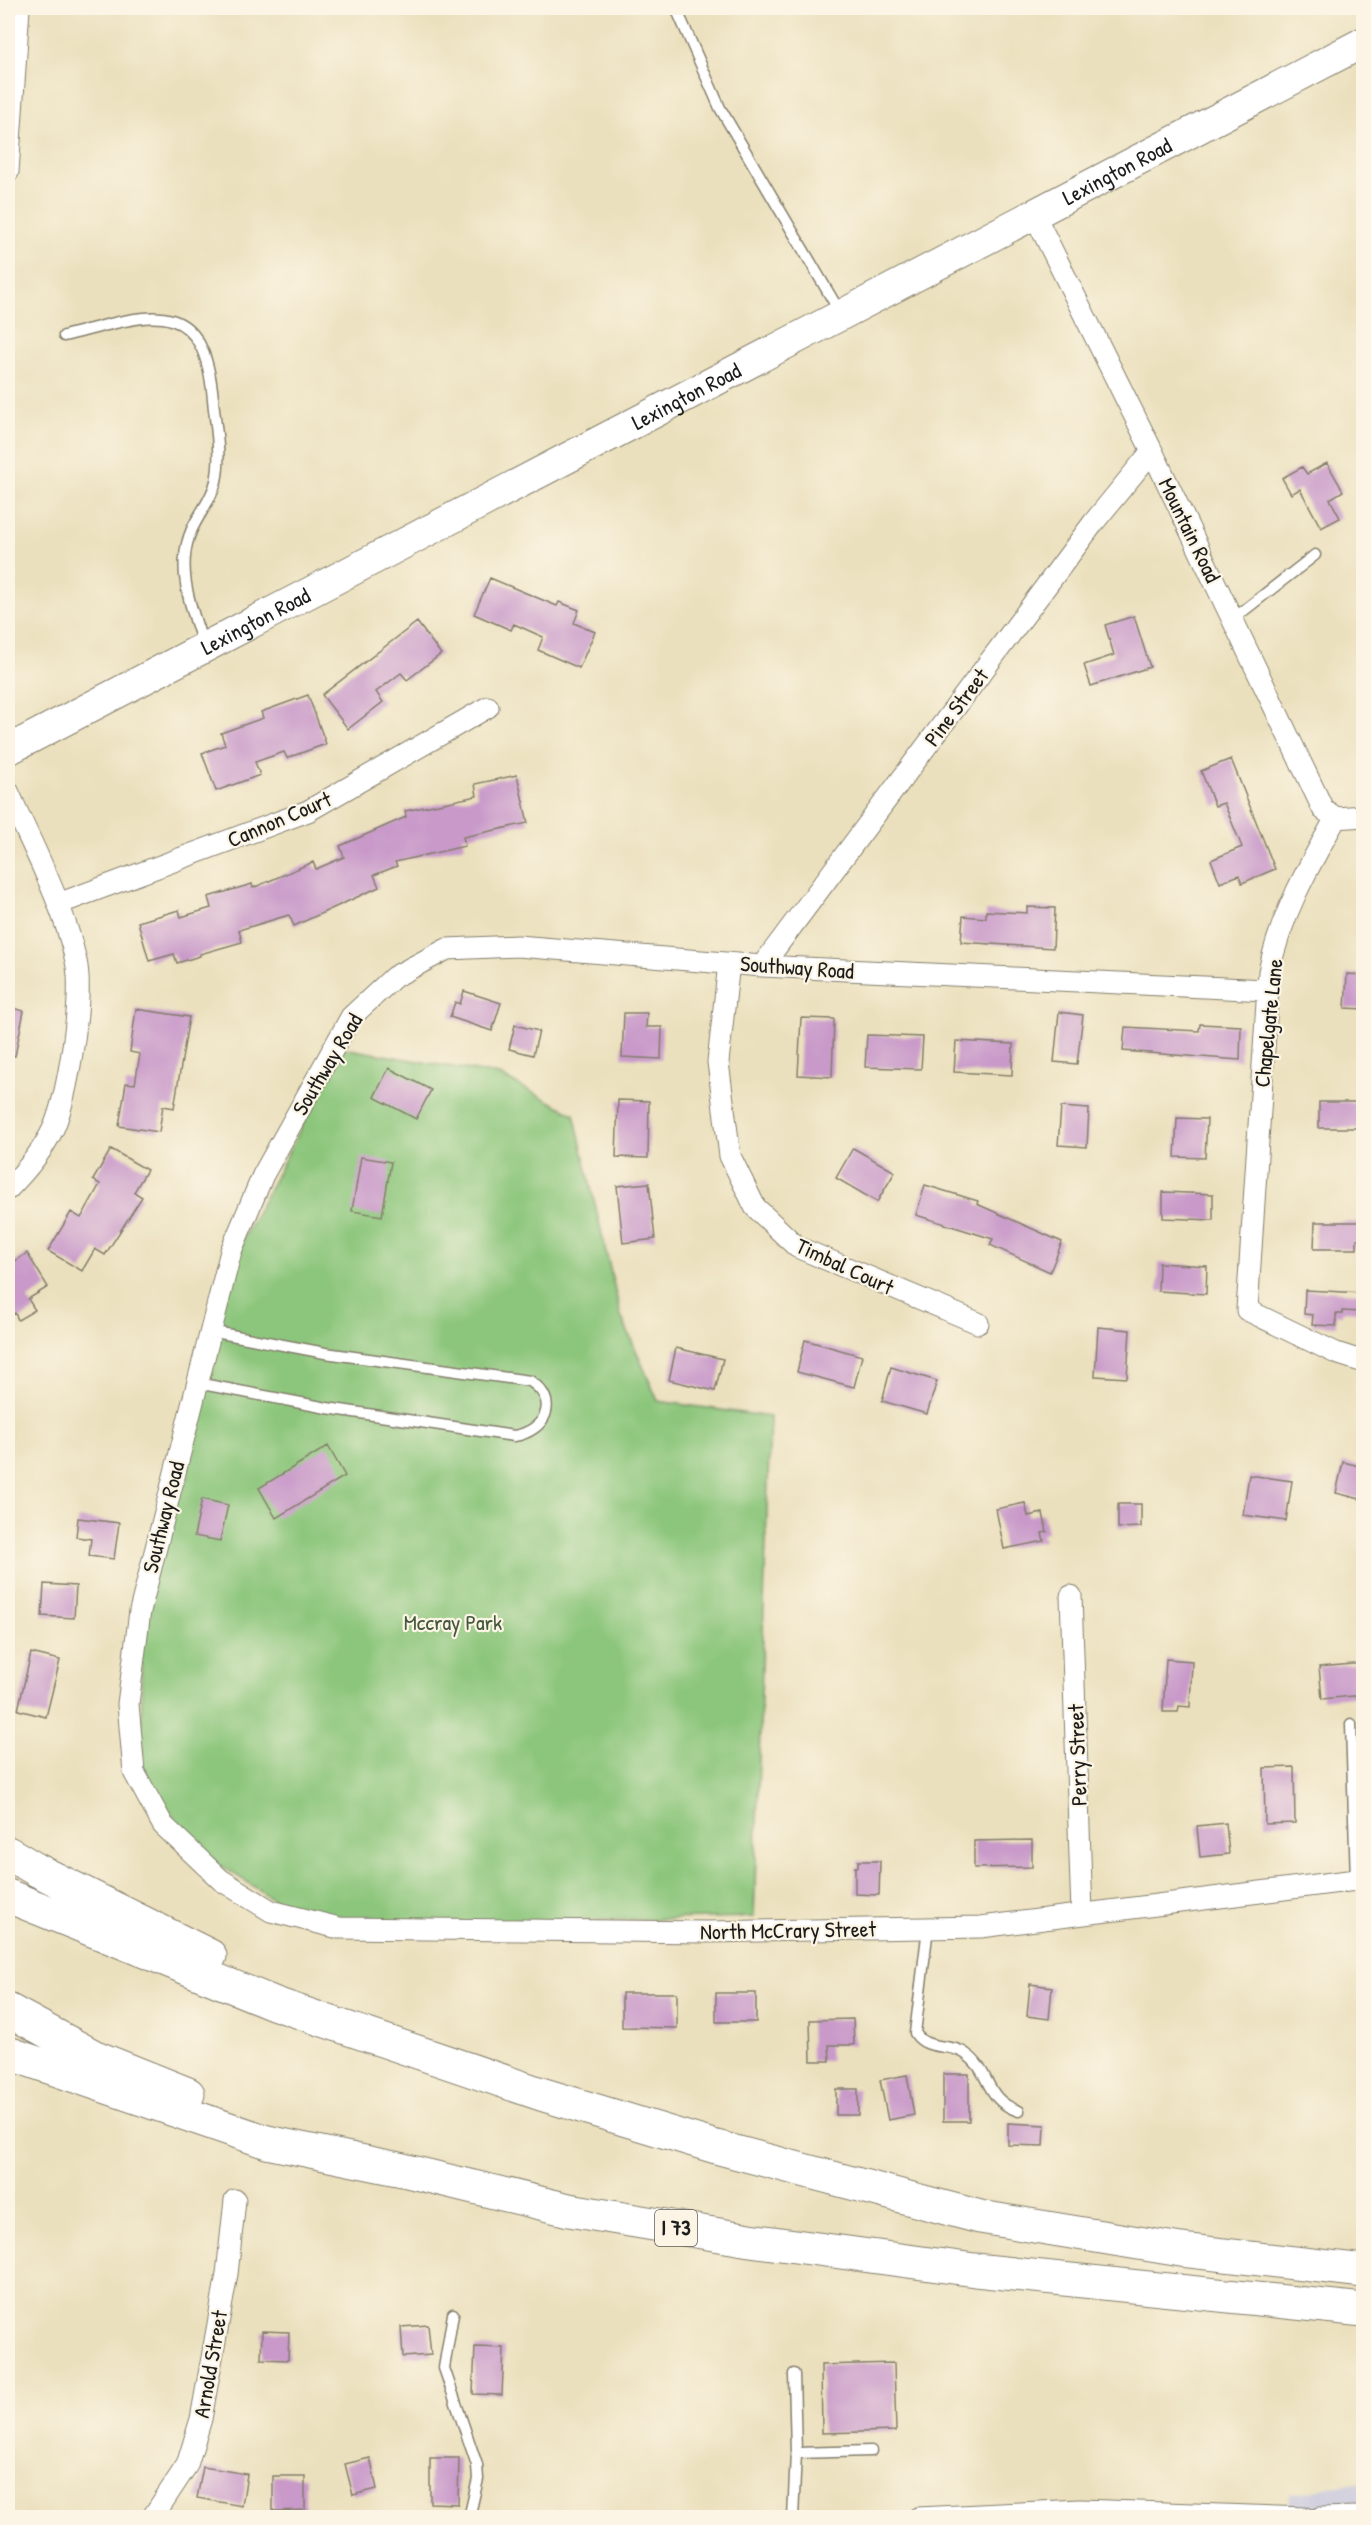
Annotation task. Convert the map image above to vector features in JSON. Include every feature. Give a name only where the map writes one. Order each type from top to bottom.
[{"type":"highway","points":[[8,1853],[37,1870],[293,1997],[541,2094]]},
{"type":"highway","points":[[8,1896],[276,2004],[541,2094],[716,2147],[980,2217],[1181,2250],[1364,2271]]},
{"type":"highway","points":[[8,2010],[93,2056],[244,2117],[403,2169]]},
{"type":"highway","name":"I 73","points":[[8,2053],[267,2142],[403,2169],[568,2210],[750,2240],[975,2270],[1364,2310]]},
{"type":"main road","name":"Lexington Road","points":[[8,750],[1364,42]]},
{"type":"street","points":[[8,172],[19,8]]},
{"type":"street","name":"Mountain Road","points":[[1034,214],[1152,451],[1323,809],[1336,818]]},
{"type":"street","name":"Pine Street","points":[[762,966],[1094,522],[1152,451]]},
{"type":"street","name":"Cannon Court","points":[[58,904],[308,811],[488,707]]},
{"type":"street","points":[[8,791],[58,904],[76,962],[76,1015],[67,1084],[54,1128],[30,1167],[8,1189]]},
{"type":"street","points":[[1336,818],[1364,816]]},
{"type":"street","name":"Chapelgate Lane","points":[[1336,818],[1292,902],[1273,954],[1267,990],[1247,1310],[1336,1353],[1364,1362]]},
{"type":"street","name":"Southway Road","points":[[221,1880],[163,1825],[134,1772],[128,1704],[140,1611],[231,1251],[263,1175],[351,1017],[394,977],[447,949],[518,946],[762,966],[1267,990]]},
{"type":"street","name":"Timbal Court","points":[[729,963],[718,1062],[730,1156],[754,1208],[797,1247],[978,1323]]},
{"type":"street","name":"Perry Street","points":[[1071,1596],[1082,1914]]},
{"type":"street","name":"North McCrary Street","points":[[221,1880],[271,1911],[339,1928],[706,1932],[981,1927],[1360,1879]]},
{"type":"street","name":"Arnold Street","points":[[152,2517],[187,2465],[201,2419],[227,2274],[235,2200]]},
{"type":"street","points":[[918,2517],[1080,2510],[1305,2517]]},
{"type":"street","points":[[1320,2517],[1358,2517]]},
{"type":"lane","points":[[676,8],[720,108],[842,314]]},
{"type":"lane","points":[[64,336],[121,322],[169,318],[195,333],[203,348],[211,375],[217,443],[216,481],[186,540],[184,559],[186,591],[204,647]]},
{"type":"lane","points":[[1233,619],[1315,555]]},
{"type":"lane","points":[[197,1383],[327,1408],[514,1436],[527,1434],[536,1428],[543,1420],[547,1407],[545,1395],[531,1381],[325,1353],[210,1331]]},
{"type":"lane","points":[[1351,1724],[1360,1879]]},
{"type":"lane","points":[[928,1928],[915,2033],[926,2044],[962,2051],[969,2056],[996,2098],[1003,2105],[1019,2111]]},
{"type":"lane","points":[[453,2314],[444,2368],[477,2465],[478,2480],[469,2517]]},
{"type":"lane","points":[[793,2517],[796,2453],[794,2374]]},
{"type":"lane","points":[[796,2453],[871,2451]]},
{"type":"shaded area","points":[[1363,2482],[1363,2517],[1289,2518],[1290,2494]]},
{"type":"green space","name":"Mccray Park","points":[[343,1048],[499,1075],[574,1114],[621,1316],[658,1401],[770,1417],[754,1917],[475,1923],[304,1919],[203,1854],[142,1777],[141,1625],[234,1256]]},
{"type":"building","points":[[1327,463],[1343,491],[1330,499],[1340,518],[1321,528],[1300,489],[1291,494],[1282,478],[1302,467],[1307,474]]},
{"type":"building","points":[[490,578],[557,606],[559,602],[579,610],[574,623],[595,632],[579,668],[538,650],[543,637],[514,624],[511,630],[474,614]]},
{"type":"building","points":[[1134,616],[1150,667],[1091,686],[1084,665],[1114,655],[1105,625]]},
{"type":"building","points":[[417,622],[441,654],[407,680],[401,673],[376,692],[383,702],[348,729],[322,695]]},
{"type":"building","points":[[308,695],[326,744],[287,758],[284,752],[255,762],[260,775],[216,791],[202,753],[225,745],[221,733],[263,718],[261,712]]},
{"type":"building","points":[[1231,759],[1275,869],[1242,883],[1239,875],[1220,883],[1211,860],[1242,847],[1224,803],[1215,806],[1201,771]]},
{"type":"building","points":[[517,775],[528,823],[463,837],[465,846],[395,862],[397,866],[374,875],[379,887],[294,926],[289,915],[239,930],[242,942],[200,954],[200,956],[177,963],[174,954],[149,961],[138,922],[179,910],[181,917],[211,908],[208,897],[252,884],[253,888],[313,862],[316,869],[344,857],[340,846],[406,817],[405,811],[477,796],[475,784]]},
{"type":"building","points":[[1027,907],[1055,908],[1053,948],[961,942],[963,916],[986,918],[986,911],[1027,913]]},
{"type":"building","points":[[1347,974],[1364,975],[1364,1009],[1345,1008]]},
{"type":"building","points":[[464,991],[501,1003],[492,1031],[450,1017],[455,1002],[460,1004]]},
{"type":"building","points":[[8,1007],[24,1011],[15,1056],[8,1055]]},
{"type":"building","points":[[136,1009],[189,1017],[174,1108],[163,1106],[159,1132],[119,1126],[126,1083],[135,1084],[140,1054],[130,1052]]},
{"type":"building","points":[[1059,1012],[1083,1015],[1077,1064],[1054,1062]]},
{"type":"building","points":[[624,1013],[647,1013],[646,1027],[662,1027],[661,1059],[622,1057]]},
{"type":"building","points":[[801,1018],[834,1019],[832,1077],[798,1075]]},
{"type":"building","points":[[1200,1024],[1241,1026],[1240,1060],[1123,1051],[1125,1027],[1199,1031]]},
{"type":"building","points":[[515,1025],[539,1031],[533,1055],[509,1049]]},
{"type":"building","points":[[867,1035],[923,1037],[921,1069],[865,1067]]},
{"type":"building","points":[[956,1041],[1013,1044],[1012,1075],[954,1072]]},
{"type":"building","points":[[389,1068],[431,1090],[416,1119],[374,1097]]},
{"type":"building","points":[[618,1100],[649,1101],[648,1158],[616,1157]]},
{"type":"building","points":[[1319,1102],[1364,1102],[1364,1128],[1319,1128]]},
{"type":"building","points":[[1061,1107],[1089,1109],[1087,1147],[1058,1145]]},
{"type":"building","points":[[1177,1118],[1207,1119],[1205,1158],[1175,1157]]},
{"type":"building","points":[[853,1148],[895,1172],[877,1202],[836,1178]]},
{"type":"building","points":[[111,1149],[147,1170],[134,1192],[142,1197],[105,1255],[95,1249],[82,1271],[48,1251],[71,1212],[81,1218],[100,1184],[93,1180]]},
{"type":"building","points":[[361,1157],[391,1162],[382,1216],[352,1211]]},
{"type":"building","points":[[649,1183],[655,1239],[623,1243],[617,1186]]},
{"type":"building","points":[[925,1185],[978,1201],[977,1204],[1062,1242],[1050,1272],[990,1245],[993,1239],[916,1215]]},
{"type":"building","points":[[1163,1192],[1213,1194],[1213,1220],[1163,1218]]},
{"type":"building","points":[[1315,1222],[1364,1222],[1364,1239],[1357,1239],[1357,1249],[1314,1249]]},
{"type":"building","points":[[27,1253],[48,1287],[28,1299],[35,1310],[18,1320],[15,1313],[8,1318],[8,1266]]},
{"type":"building","points":[[1159,1263],[1207,1266],[1206,1294],[1158,1291]]},
{"type":"building","points":[[1305,1290],[1363,1293],[1362,1312],[1342,1311],[1342,1314],[1336,1314],[1336,1326],[1312,1325],[1313,1315],[1304,1314]]},
{"type":"building","points":[[1098,1327],[1130,1330],[1127,1378],[1095,1376]]},
{"type":"building","points":[[805,1340],[862,1356],[854,1387],[797,1372]]},
{"type":"building","points":[[676,1348],[723,1359],[715,1391],[669,1380]]},
{"type":"building","points":[[891,1367],[937,1381],[927,1414],[882,1401]]},
{"type":"building","points":[[328,1446],[345,1476],[276,1518],[259,1488]]},
{"type":"building","points":[[1343,1462],[1364,1467],[1364,1500],[1336,1493]]},
{"type":"building","points":[[1249,1475],[1292,1481],[1286,1521],[1243,1515]]},
{"type":"building","points":[[202,1499],[228,1505],[220,1541],[194,1536]]},
{"type":"building","points":[[1025,1503],[1028,1516],[1043,1513],[1047,1532],[1042,1533],[1044,1541],[1004,1549],[996,1509]]},
{"type":"building","points":[[1118,1504],[1141,1504],[1141,1527],[1118,1528]]},
{"type":"building","points":[[78,1518],[119,1523],[114,1559],[89,1556],[91,1539],[76,1537]]},
{"type":"building","points":[[44,1584],[76,1586],[74,1618],[42,1616]]},
{"type":"building","points":[[31,1653],[60,1660],[46,1717],[18,1710]]},
{"type":"building","points":[[1166,1659],[1192,1661],[1190,1707],[1179,1706],[1178,1712],[1163,1712]]},
{"type":"building","points":[[1364,1663],[1364,1695],[1322,1699],[1319,1667]]},
{"type":"building","points":[[1294,1767],[1295,1823],[1265,1824],[1264,1768]]},
{"type":"building","points":[[1226,1823],[1229,1854],[1200,1857],[1197,1826]]},
{"type":"building","points":[[1032,1840],[1032,1867],[974,1868],[974,1841]]},
{"type":"building","points":[[858,1861],[880,1861],[879,1895],[855,1894],[855,1867],[858,1867]]},
{"type":"building","points":[[1030,1984],[1052,1987],[1049,2019],[1027,2016]]},
{"type":"building","points":[[622,1993],[677,1993],[677,2028],[622,2027]]},
{"type":"building","points":[[716,1993],[756,1993],[756,2022],[716,2022]]},
{"type":"building","points":[[853,2019],[854,2045],[829,2045],[830,2061],[811,2061],[810,2020]]},
{"type":"building","points":[[943,2074],[969,2074],[969,2121],[943,2121]]},
{"type":"building","points":[[907,2075],[914,2115],[888,2120],[880,2080]]},
{"type":"building","points":[[836,2089],[858,2089],[858,2115],[836,2115]]},
{"type":"building","points":[[1008,2123],[1045,2125],[1044,2146],[1008,2145]]},
{"type":"building","points":[[428,2325],[431,2355],[403,2357],[401,2327]]},
{"type":"building","points":[[262,2331],[289,2332],[288,2360],[261,2359]]},
{"type":"building","points":[[475,2347],[504,2348],[502,2395],[473,2394]]},
{"type":"building","points":[[894,2363],[896,2431],[822,2433],[821,2365]]},
{"type":"building","points":[[370,2458],[377,2489],[353,2495],[345,2464]]},
{"type":"building","points":[[430,2458],[459,2458],[458,2504],[430,2503]]},
{"type":"building","points":[[203,2467],[247,2474],[242,2506],[197,2498]]},
{"type":"building","points":[[273,2476],[305,2476],[305,2510],[273,2511]]}]
